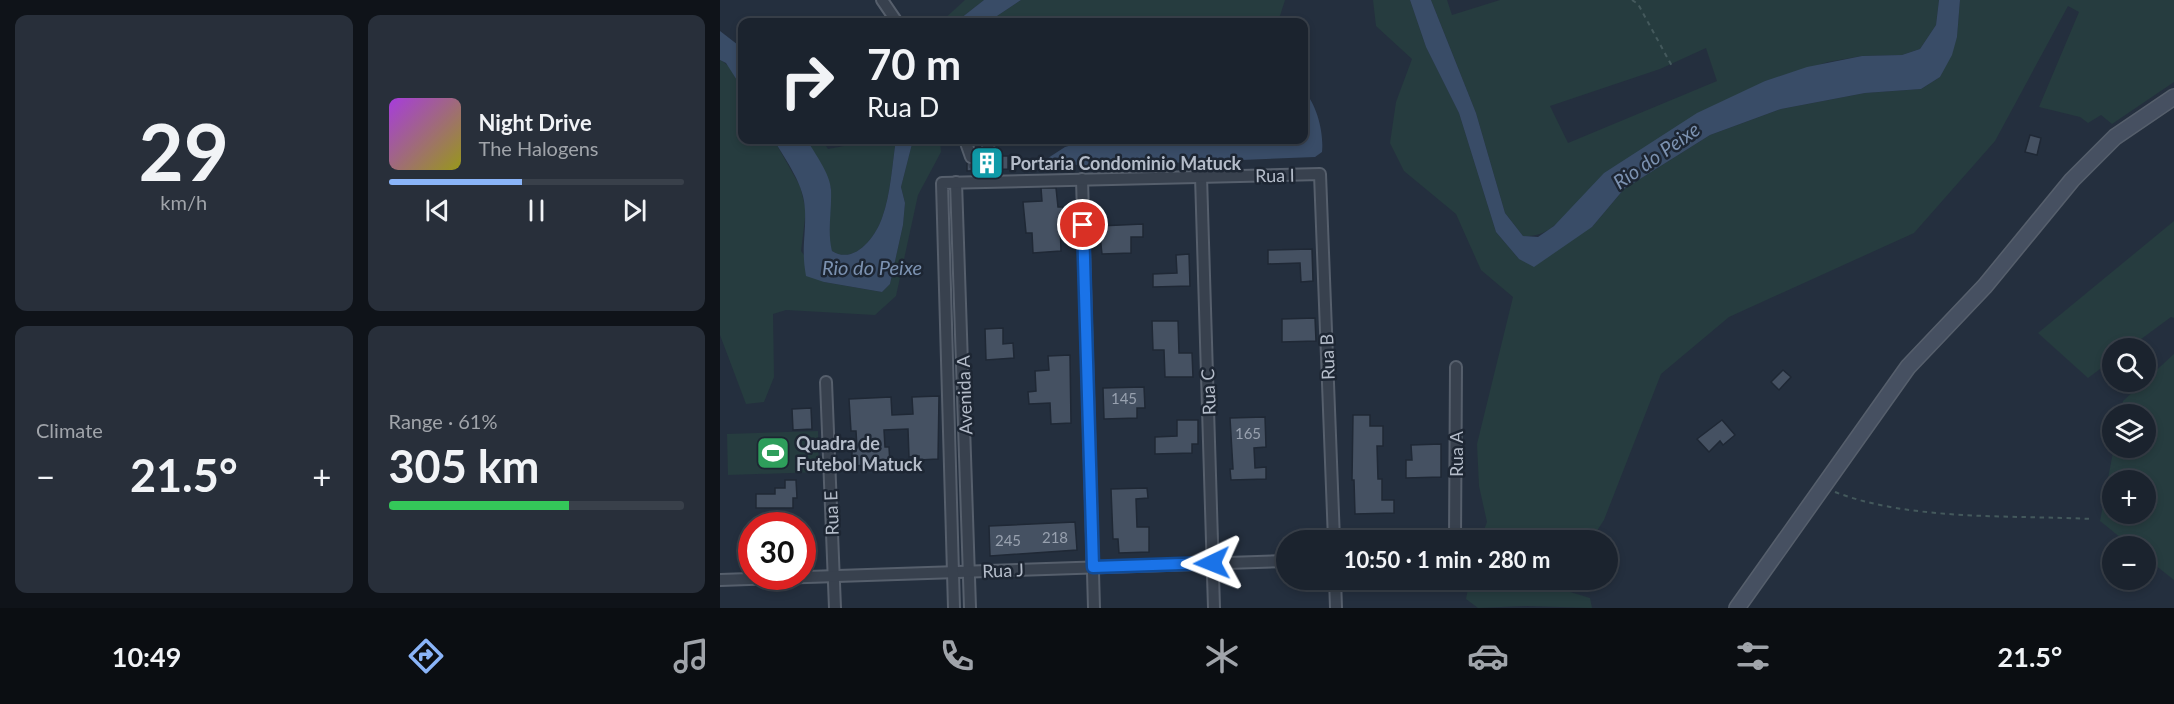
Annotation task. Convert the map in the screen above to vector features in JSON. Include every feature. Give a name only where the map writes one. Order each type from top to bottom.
[{"type":"street","points":[[882,0],[894,18]]},
{"type":"street","points":[[1737,608],[1908,367],[1985,286],[2072,180],[2115,137],[2174,97]]},
{"type":"street","points":[[966,144],[971,157]]},
{"type":"street","points":[[988,144],[990,156]]},
{"type":"street","name":"Rua I","points":[[942,183],[956,182],[976,176],[1082,179],[1320,174]]},
{"type":"street","name":"Rua B","points":[[1320,174],[1334,530]]},
{"type":"street","name":"Rua C","points":[[1201,176],[1214,608]]},
{"type":"street","points":[[1082,179],[1094,608]]},
{"type":"street","name":"Avenida A","points":[[956,182],[970,608]]},
{"type":"street","name":"Avenida A","points":[[942,183],[954,608]]},
{"type":"street","points":[[946,345],[962,345]]},
{"type":"street","name":"Rua A","points":[[1455,530],[1456,367]]},
{"type":"street","name":"Rua E","points":[[826,382],[835,608]]},
{"type":"street","name":"Rua J","points":[[720,580],[1276,561]]},
{"type":"street","points":[[1335,590],[1336,608]]},
{"type":"path","points":[[1632,0],[1638,4],[1673,68]]},
{"type":"path","points":[[1824,487],[1855,499],[1915,511],[2092,519]]},
{"type":"green space","points":[[965,0],[984,0],[961,18],[945,18]]},
{"type":"green space","points":[[1021,0],[1285,0],[1279,18],[994,18]]},
{"type":"green space","points":[[1373,0],[1410,0],[1426,47],[1459,113],[1496,232],[1519,259],[1592,227],[1624,189],[1710,135],[1781,109],[1865,93],[1921,89],[1940,77],[1957,37],[1960,0],[2174,0],[2174,82],[2112,124],[2101,115],[2088,123],[2080,117],[2039,107],[2079,12],[2068,6],[1995,141],[1914,233],[1729,317],[1661,374],[1604,520],[1598,530],[1484,530],[1487,522],[1479,486],[1477,444],[1513,297],[1481,270],[1456,214],[1404,171],[1390,143],[1396,102],[1412,59],[1376,26]]},
{"type":"green space","points":[[1431,0],[1447,0],[1452,15],[1500,0],[1939,0],[1936,25],[1920,49],[1902,55],[1862,56],[1828,62],[1765,81],[1574,206],[1552,228],[1532,236],[1523,236],[1505,213],[1476,113]],"holes":[[[1706,48],[1717,81],[1568,143],[1550,106],[1660,69]]]},
{"type":"green space","points":[[720,60],[729,67],[738,82],[738,144],[776,144],[800,186],[806,210],[801,251],[824,282],[882,292],[890,284],[903,225],[905,203],[901,187],[912,144],[940,144],[941,152],[918,195],[896,296],[875,315],[786,310],[773,314],[774,377],[764,402],[746,404],[720,335]]},
{"type":"green space","points":[[809,144],[825,144],[828,149],[845,144],[895,144],[885,209],[879,226],[863,247],[848,255],[832,251],[829,240],[831,188]]},
{"type":"green space","points":[[2174,221],[2174,318],[2171,317],[2143,338],[2102,338],[2102,368],[2088,378],[2038,333]]},
{"type":"green space","points":[[2174,354],[2174,580],[2156,566],[2156,536],[2119,536],[2104,524],[2156,524],[2156,470],[2110,470],[2112,458],[2156,458],[2156,404],[2122,404],[2133,392],[2156,392],[2156,371]]},
{"type":"green space","name":"Quadra de Futebol Matuck","points":[[818,431],[819,472],[728,475],[727,434]]},
{"type":"green space","points":[[1468,590],[1564,590],[1590,598],[1592,608],[1526,606],[1478,608],[1466,599]]},
{"type":"water","points":[[984,0],[1021,0],[994,18],[961,18]]},
{"type":"water","name":"Rio do Peixe","points":[[1410,0],[1431,0],[1476,113],[1505,213],[1523,236],[1538,237],[1554,226],[1604,173],[1697,113],[1765,81],[1807,67],[1862,56],[1902,55],[1920,49],[1936,25],[1939,0],[1960,0],[1957,37],[1952,55],[1940,77],[1921,89],[1865,93],[1781,109],[1710,135],[1624,189],[1592,227],[1534,267],[1519,259],[1496,232],[1459,113],[1426,47]]},
{"type":"water","points":[[720,31],[738,45],[738,82],[726,63],[720,60]]},
{"type":"water","points":[[1308,96],[1321,128],[1322,152],[1315,157],[1095,166],[1048,163],[1048,158],[1065,147],[1075,144],[1308,144]]},
{"type":"water","name":"Rio do Peixe","points":[[776,144],[809,144],[825,170],[830,184],[832,251],[848,255],[863,247],[879,226],[885,209],[895,144],[912,144],[901,187],[905,203],[903,225],[890,284],[882,292],[824,282],[806,276],[804,201],[794,174]]},
{"type":"building","points":[[2030,135],[2041,138],[2037,155],[2025,152]]},
{"type":"building","name":"Portaria Condominio Matuck","points":[[997,156],[1008,156],[1008,169],[967,171],[967,163],[974,164],[978,157],[991,163]]},
{"type":"building","points":[[1041,188],[1056,188],[1058,207],[1063,207],[1064,219],[1060,220],[1061,251],[1033,253],[1032,233],[1026,233],[1023,202],[1042,201]]},
{"type":"building","points":[[1143,224],[1143,237],[1131,237],[1131,253],[1102,254],[1099,226]]},
{"type":"building","points":[[1312,249],[1313,281],[1301,282],[1300,263],[1268,264],[1268,250]]},
{"type":"building","points":[[1189,254],[1190,286],[1153,287],[1153,274],[1177,273],[1176,255]]},
{"type":"building","points":[[1315,318],[1316,341],[1282,342],[1282,319]]},
{"type":"building","points":[[1152,321],[1178,321],[1179,353],[1192,353],[1193,377],[1165,377],[1164,350],[1153,350]]},
{"type":"building","points":[[1003,328],[1003,344],[1013,343],[1014,358],[986,360],[985,329]]},
{"type":"building","points":[[1070,355],[1071,423],[1051,424],[1050,403],[1029,404],[1028,392],[1036,391],[1035,371],[1049,370],[1048,356]]},
{"type":"building","points":[[1783,370],[1791,377],[1779,390],[1771,382]]},
{"type":"building","points":[[1144,387],[1145,408],[1137,408],[1137,418],[1104,419],[1103,388]]},
{"type":"building","points":[[939,396],[938,459],[919,460],[919,456],[909,457],[908,429],[884,430],[885,447],[889,447],[890,464],[852,466],[852,449],[857,448],[856,431],[851,431],[849,399],[891,397],[892,415],[913,414],[912,397]]},
{"type":"building","points":[[811,408],[812,429],[793,430],[792,409]]},
{"type":"building","points":[[1353,415],[1370,415],[1370,426],[1383,426],[1383,446],[1377,446],[1378,479],[1382,479],[1382,500],[1394,500],[1394,513],[1355,514],[1354,480],[1352,480]]},
{"type":"building","points":[[1265,417],[1266,447],[1254,448],[1255,468],[1266,467],[1266,479],[1231,480],[1230,469],[1233,469],[1230,418]]},
{"type":"building","points":[[1177,420],[1198,420],[1198,444],[1192,444],[1192,453],[1155,454],[1155,437],[1177,436]]},
{"type":"building","points":[[1722,420],[1735,435],[1723,445],[1720,441],[1709,452],[1697,439]]},
{"type":"building","points":[[1441,444],[1441,477],[1406,478],[1406,460],[1412,460],[1411,445]]},
{"type":"building","points":[[785,480],[796,480],[797,498],[793,498],[793,508],[756,508],[756,494],[775,494],[775,488],[785,488]]},
{"type":"building","points":[[1147,488],[1148,498],[1136,499],[1137,527],[1149,527],[1149,552],[1119,553],[1118,539],[1113,539],[1111,489]]},
{"type":"building","points":[[1075,522],[1077,550],[990,556],[989,526]]},
{"type":"tunnel","points":[[990,156],[991,170]]},
{"type":"tunnel","points":[[971,157],[975,170]]},
{"type":"place","name":"Portaria Condominio Matuck","points":[[987,163]]},
{"type":"place","name":"Quadra de Futebol Matuck","points":[[773,453]]},
{"type":"route","points":[[1083,225],[1093,567],[1212,563]]}]
